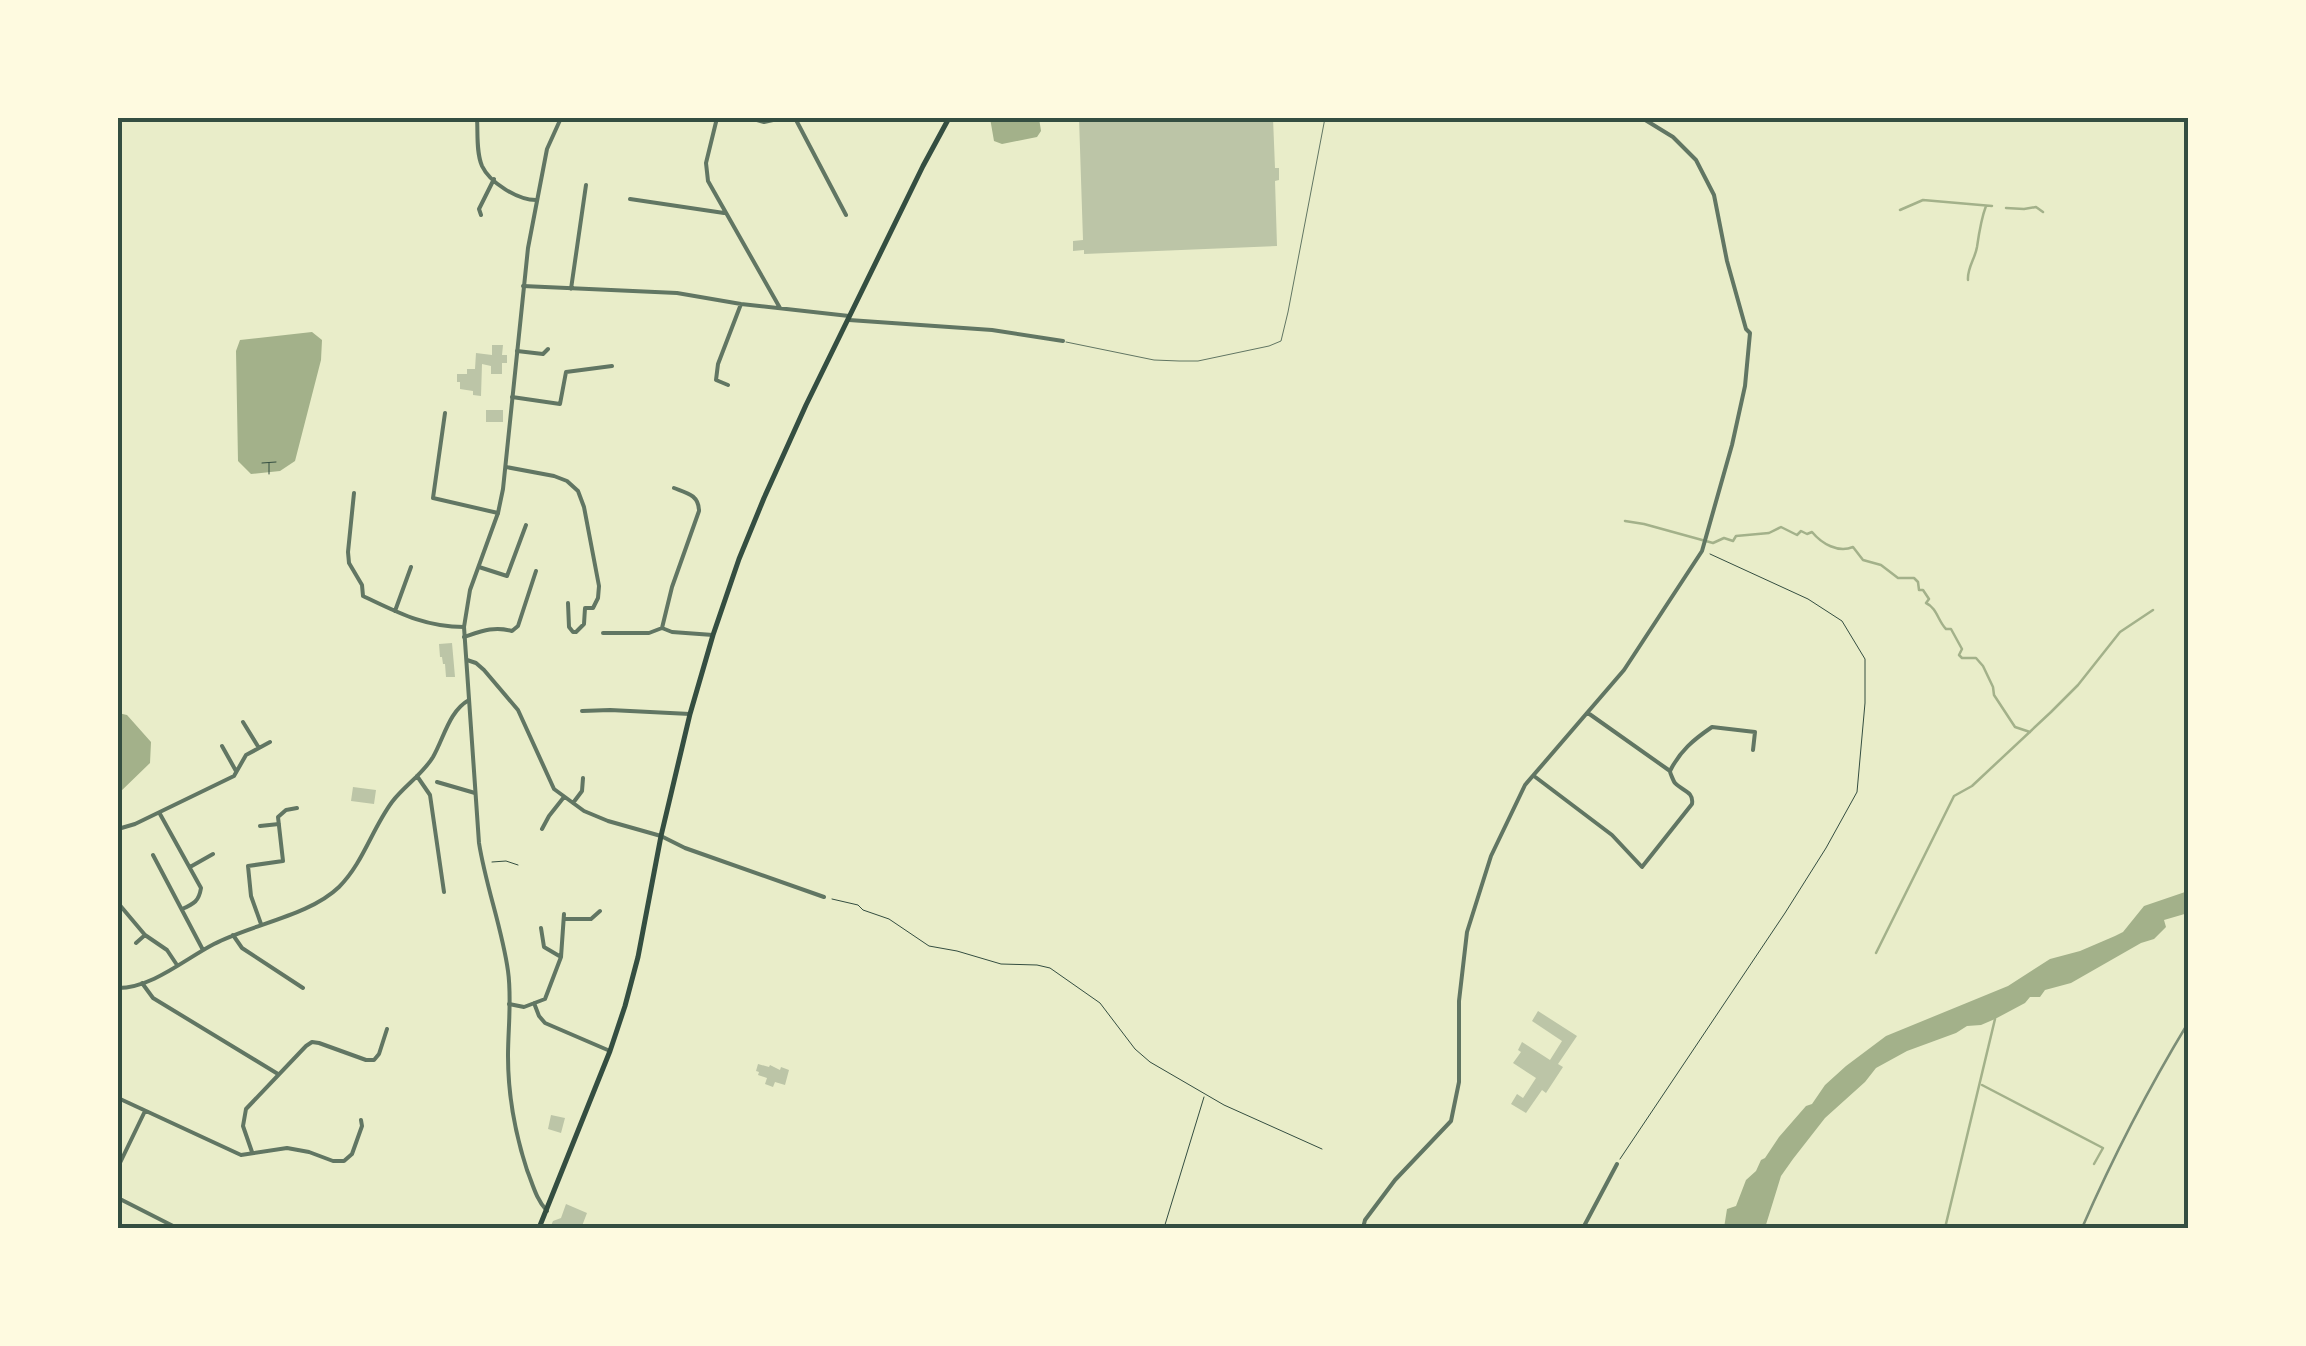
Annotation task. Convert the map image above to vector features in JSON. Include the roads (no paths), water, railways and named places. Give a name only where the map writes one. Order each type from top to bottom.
[{"type":"main road","points":[[539,1228],[610,1050],[638,957],[690,714],[713,635],[764,498],[848,318],[949,118]]},
{"type":"street","points":[[477,118],[483,170],[512,194],[536,200]]},
{"type":"street","points":[[547,1211],[538,1202],[526,1166],[511,1103],[508,975],[482,863],[464,627],[470,590],[498,512],[536,200],[546,149],[561,118]]},
{"type":"street","points":[[717,118],[706,171],[711,189],[780,308]]},
{"type":"street","points":[[750,118],[764,122],[782,118]]},
{"type":"street","points":[[795,118],[846,215]]},
{"type":"street","points":[[1362,1228],[1395,1180],[1451,1121],[1459,1082],[1459,1001],[1467,932],[1491,856],[1525,785],[1624,670],[1703,548],[1732,445],[1745,386],[1750,333],[1727,261],[1714,195],[1696,160],[1673,137],[1642,118]]},
{"type":"street","points":[[481,216],[480,209],[494,179]]},
{"type":"street","points":[[572,288],[586,185]]},
{"type":"street","points":[[630,199],[724,213]]},
{"type":"street","points":[[524,286],[677,293],[848,318],[992,330],[1063,341]]},
{"type":"street","points":[[728,385],[716,380],[718,364],[741,304]]},
{"type":"street","points":[[517,351],[543,354],[548,349]]},
{"type":"street","points":[[512,398],[560,404],[566,372],[612,366]]},
{"type":"street","points":[[445,413],[433,498],[498,512]]},
{"type":"street","points":[[506,467],[554,476],[578,491],[599,586],[593,608]]},
{"type":"street","points":[[662,628],[699,512],[692,494],[674,488]]},
{"type":"street","points":[[354,493],[348,552],[363,596],[423,623],[464,627]]},
{"type":"street","points":[[479,567],[507,576],[526,525]]},
{"type":"street","points":[[394,610],[411,568]]},
{"type":"street","points":[[464,637],[490,628],[512,631],[518,626],[536,571]]},
{"type":"street","points":[[568,603],[569,627],[573,632],[582,629],[586,608],[593,608]]},
{"type":"street","points":[[593,608],[597,615]]},
{"type":"street","points":[[602,633],[649,634],[662,628],[713,635]]},
{"type":"street","points":[[466,660],[484,670],[518,710],[554,788],[573,803],[608,821],[662,836],[685,848],[824,897]]},
{"type":"street","points":[[118,988],[142,983],[233,935],[318,902],[337,889],[352,873],[392,802],[430,761],[457,708],[469,700]]},
{"type":"street","points":[[582,711],[690,714]]},
{"type":"street","points":[[1533,775],[1612,836],[1642,867],[1692,804],[1692,795],[1674,782],[1670,772],[1588,713]]},
{"type":"street","points":[[243,722],[259,748]]},
{"type":"street","points":[[1670,772],[1689,742],[1712,726],[1755,732],[1753,750]]},
{"type":"street","points":[[118,829],[234,776],[246,755],[270,742]]},
{"type":"street","points":[[222,746],[236,771]]},
{"type":"street","points":[[417,776],[432,802],[444,892]]},
{"type":"street","points":[[573,803],[582,791],[583,778]]},
{"type":"street","points":[[436,782],[475,793]]},
{"type":"street","points":[[542,829],[564,797]]},
{"type":"street","points":[[262,924],[251,896],[248,866],[283,861],[278,818],[286,810],[297,808]]},
{"type":"street","points":[[159,812],[200,888],[200,898],[182,909]]},
{"type":"street","points":[[260,826],[279,824]]},
{"type":"street","points":[[190,867],[213,854]]},
{"type":"street","points":[[153,855],[203,950]]},
{"type":"street","points":[[118,903],[145,936],[167,950],[178,964]]},
{"type":"street","points":[[509,1004],[524,1007],[545,999],[561,957],[564,916],[591,920],[600,911]]},
{"type":"street","points":[[541,928],[544,947],[561,957]]},
{"type":"street","points":[[233,935],[242,948],[303,988]]},
{"type":"street","points":[[136,943],[145,936]]},
{"type":"street","points":[[142,983],[153,998],[278,1074]]},
{"type":"street","points":[[534,1003],[545,1023],[610,1050]]},
{"type":"street","points":[[252,1152],[243,1126],[246,1109],[312,1042],[374,1060],[387,1029]]},
{"type":"street","points":[[118,1098],[241,1155],[288,1148],[344,1161],[352,1154],[361,1120]]},
{"type":"street","points":[[118,1167],[145,1111]]},
{"type":"street","points":[[1583,1228],[1617,1164]]},
{"type":"street","points":[[118,1198],[178,1228]]},
{"type":"lane","points":[[1063,341],[1154,360],[1190,362],[1280,341],[1325,118]]},
{"type":"waterway","points":[[1900,210],[1923,200],[1992,206]]},
{"type":"waterway","points":[[1968,280],[1986,206]]},
{"type":"waterway","points":[[2006,208],[2036,207],[2043,212]]},
{"type":"waterway","points":[[1625,521],[1713,543],[1769,533],[1781,527],[1797,535],[1801,531],[1812,532],[1831,546],[1853,547],[1863,560],[1881,565],[1898,578],[1914,578],[1929,599],[1926,603],[1946,629],[1951,629],[1962,649],[1959,655],[1976,658],[2015,727],[2030,732]]},
{"type":"waterway","points":[[1876,953],[1954,796],[1972,786],[2051,712],[2120,632],[2153,610]]},
{"type":"waterway","points":[[1945,1228],[1995,1019]]},
{"type":"waterway","points":[[1982,1085],[2103,1148],[2094,1164]]},
{"type":"railway","points":[[2082,1228],[2132,1124],[2188,1023]]}]
